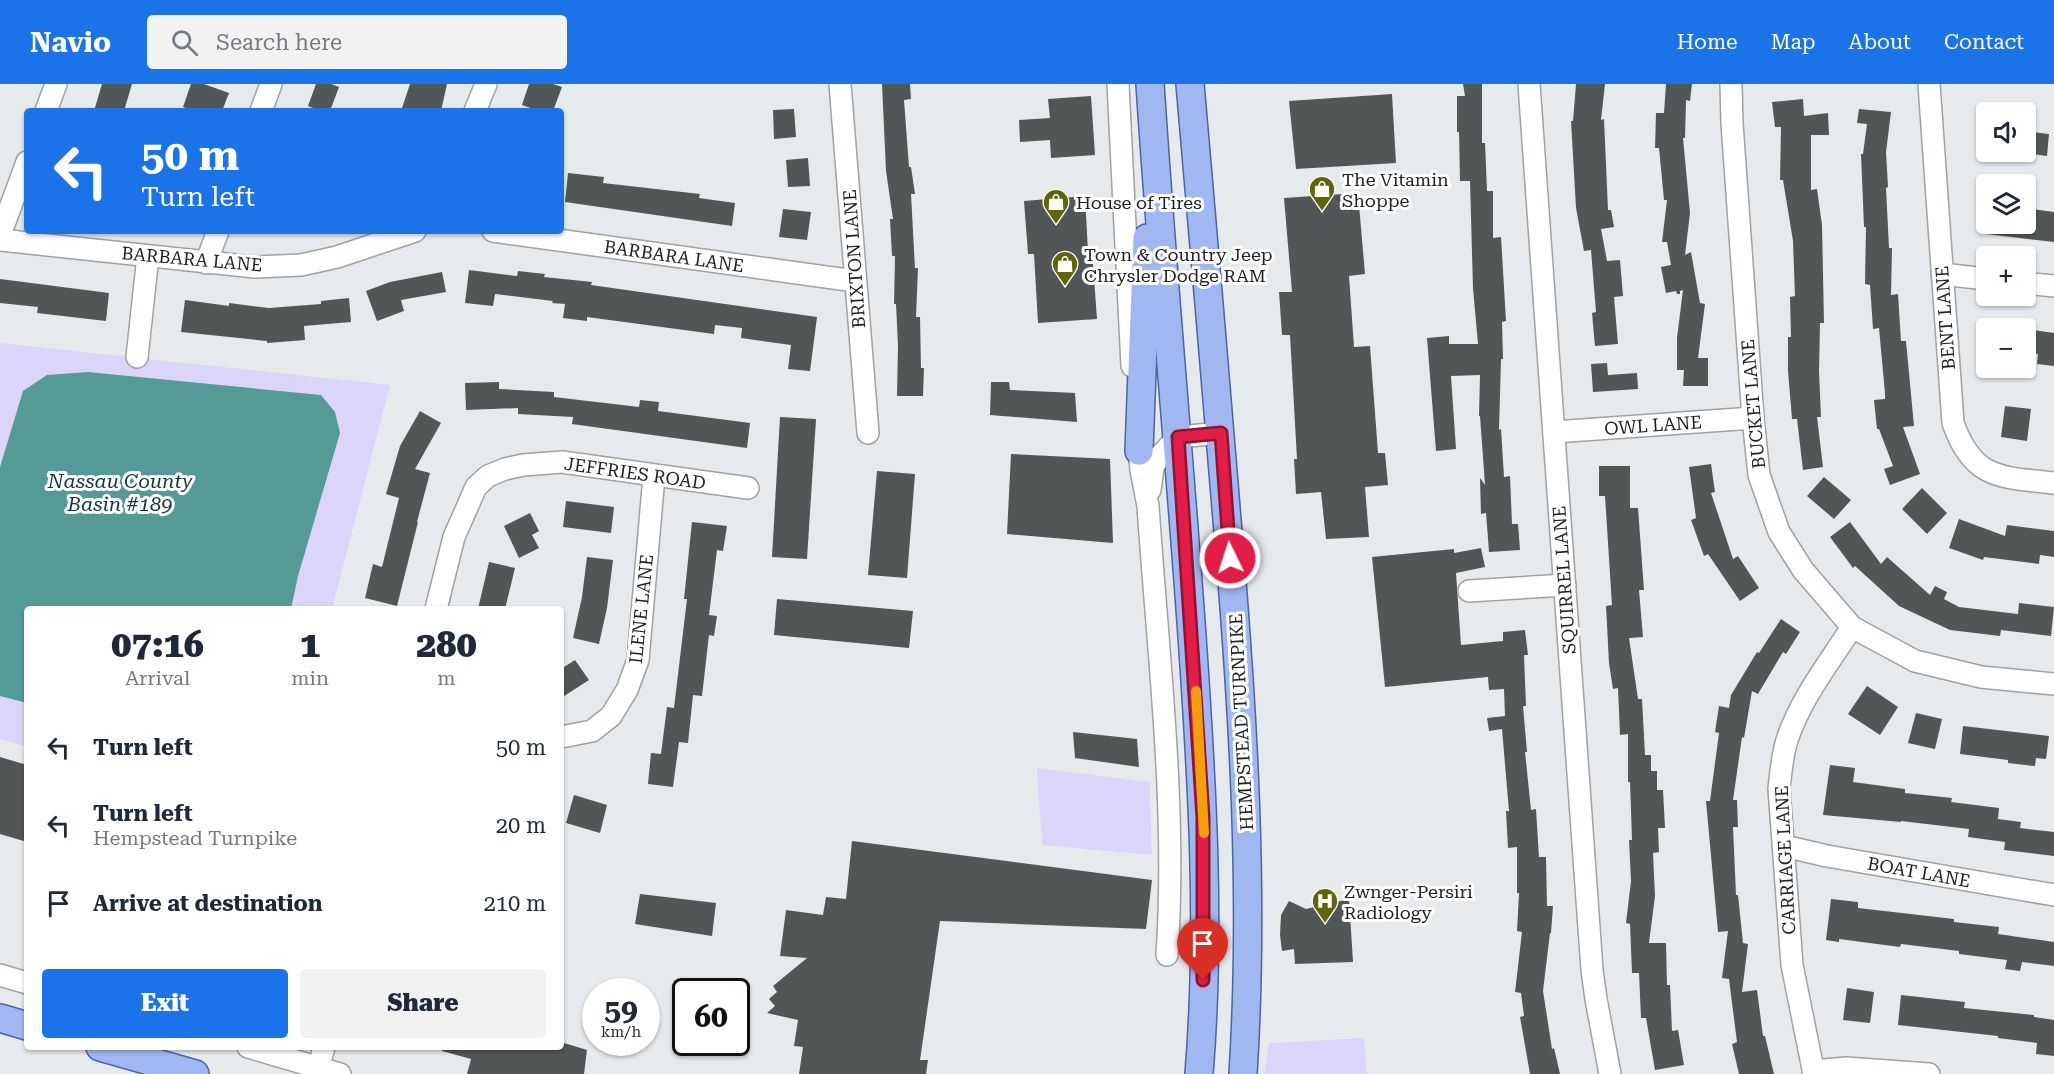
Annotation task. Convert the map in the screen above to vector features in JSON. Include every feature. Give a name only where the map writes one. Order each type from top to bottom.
[{"type":"main road","points":[[1150,84],[1178,437],[1203,817],[1204,906],[1199,1074]]},
{"type":"main road","name":"HEMPSTEAD TURNPIKE","points":[[1190,84],[1221,433],[1245,761],[1249,913],[1243,1074]]},
{"type":"main road","points":[[1139,451],[1152,114]]},
{"type":"main road","points":[[0,1018],[24,1025]]},
{"type":"main road","points":[[108,1050],[158,1069],[195,1074]]},
{"type":"street","points":[[47,108],[56,84]]},
{"type":"street","points":[[262,108],[271,84]]},
{"type":"street","points":[[476,108],[486,84]]},
{"type":"street","name":"BRIXTON LANE","points":[[840,84],[868,433]]},
{"type":"street","points":[[1118,84],[1127,296],[1139,451],[1148,506],[1167,767],[1169,868],[1167,956]]},
{"type":"street","name":"SQUIRREL LANE","points":[[1529,84],[1592,970],[1610,1074]]},
{"type":"street","name":"BUCKET LANE","points":[[1731,84],[1732,135],[1753,418],[1760,475],[1779,532],[1803,570],[1852,627],[1915,661],[1981,676],[2054,684]]},
{"type":"street","name":"BENT LANE","points":[[1929,84],[1953,423],[1960,445],[1977,464],[2001,477],[2054,483]]},
{"type":"street","points":[[0,235],[24,170]]},
{"type":"street","points":[[206,263],[217,234]]},
{"type":"street","name":"BARBARA LANE","points":[[0,240],[255,267],[301,265],[337,257],[406,234]]},
{"type":"street","name":"BARBARA LANE","points":[[515,234],[855,281]]},
{"type":"street","points":[[137,357],[148,256]]},
{"type":"street","points":[[1942,274],[1976,278]]},
{"type":"street","points":[[2036,284],[2054,286]]},
{"type":"street","name":"OWL LANE","points":[[1554,432],[1753,418]]},
{"type":"street","points":[[1148,506],[1153,467],[1178,437],[1221,433]]},
{"type":"street","name":"JEFFRIES ROAD","points":[[437,606],[454,537],[476,488],[488,476],[505,469],[562,462],[748,488]]},
{"type":"street","name":"ILENE LANE","points":[[564,736],[592,731],[611,716],[627,690],[638,660],[654,476]]},
{"type":"street","points":[[1469,591],[1565,585]]},
{"type":"street","name":"CARRIAGE LANE","points":[[1814,1072],[1792,965],[1779,789],[1787,738],[1804,700],[1852,627]]},
{"type":"street","name":"BOAT LANE","points":[[1784,846],[1827,856],[2054,895]]},
{"type":"street","points":[[0,975],[24,982]]},
{"type":"street","points":[[257,1050],[318,1071],[340,1074]]},
{"type":"street","points":[[318,1071],[323,1050]]},
{"type":"street","points":[[1814,1072],[1857,1068],[1929,1074]]},
{"type":"shaded area","name":"Nassau County Basin #189","points":[[0,343],[390,385],[333,606],[24,606],[24,746],[0,739]]},
{"type":"shaded area","points":[[1037,768],[1150,782],[1152,855],[1042,845]]},
{"type":"shaded area","points":[[1364,1038],[1367,1074],[1264,1074],[1269,1043]]},
{"type":"water","name":"Nassau County Basin #189","points":[[88,372],[321,395],[335,412],[340,433],[298,576],[292,606],[24,606],[24,702],[0,696],[0,467],[23,391],[47,375]]},
{"type":"building","points":[[102,84],[132,84],[125,108],[95,108]]},
{"type":"building","points":[[191,84],[204,84],[229,93],[223,108],[183,107]]},
{"type":"building","points":[[316,84],[331,84],[339,87],[331,108],[308,106]]},
{"type":"building","points":[[410,84],[447,84],[442,108],[402,108]]},
{"type":"building","points":[[529,84],[553,84],[562,87],[554,108],[530,108],[522,105]]},
{"type":"building","points":[[882,84],[910,84],[911,99],[904,100],[909,167],[911,167],[915,194],[911,194],[915,268],[918,268],[916,317],[920,317],[921,368],[924,368],[923,396],[897,396],[895,256],[892,256],[890,219],[893,219],[886,171]]},
{"type":"building","points":[[1463,84],[1482,84],[1482,143],[1485,143],[1487,191],[1493,191],[1493,238],[1501,237],[1506,321],[1502,322],[1503,359],[1501,359],[1499,430],[1501,429],[1504,477],[1510,476],[1512,524],[1518,524],[1520,550],[1489,552],[1486,513],[1481,514],[1480,478],[1485,485],[1479,416],[1480,375],[1451,376],[1456,449],[1436,451],[1427,338],[1449,336],[1449,344],[1478,344],[1473,288],[1470,181],[1460,181],[1459,132],[1457,132],[1457,96],[1465,96]]},
{"type":"building","points":[[1576,84],[1605,84],[1601,120],[1604,119],[1608,210],[1611,210],[1614,227],[1601,229],[1607,261],[1620,260],[1623,296],[1614,297],[1618,344],[1595,346],[1592,313],[1596,312],[1591,250],[1584,251],[1576,208],[1571,121],[1573,121]]},
{"type":"building","points":[[1666,84],[1692,84],[1690,101],[1686,100],[1685,138],[1683,138],[1690,213],[1685,255],[1691,252],[1700,303],[1705,304],[1698,358],[1708,358],[1708,386],[1683,386],[1684,370],[1677,370],[1677,338],[1683,290],[1680,294],[1676,291],[1666,293],[1661,267],[1671,265],[1667,242],[1662,242],[1667,200],[1664,200],[1659,148],[1655,148],[1656,113],[1664,113]]},
{"type":"building","points":[[1392,94],[1396,163],[1296,169],[1289,101]]},
{"type":"building","points":[[1091,96],[1095,155],[1051,158],[1050,140],[1020,142],[1019,120],[1050,118],[1048,99]]},
{"type":"building","points":[[1803,99],[1804,116],[1828,113],[1829,135],[1811,135],[1811,190],[1817,189],[1822,225],[1824,323],[1820,323],[1821,417],[1817,417],[1823,467],[1803,470],[1797,419],[1792,419],[1788,371],[1788,337],[1791,337],[1790,297],[1795,296],[1793,241],[1783,180],[1780,180],[1781,127],[1775,127],[1772,102]]},
{"type":"building","points":[[794,109],[796,137],[774,139],[773,110]]},
{"type":"building","points":[[1859,109],[1891,112],[1886,152],[1888,187],[1886,188],[1889,248],[1892,248],[1891,295],[1898,294],[1901,341],[1906,341],[1914,426],[1903,427],[1920,474],[1890,485],[1884,469],[1893,466],[1879,429],[1877,429],[1874,400],[1885,399],[1885,393],[1879,328],[1873,329],[1870,285],[1865,284],[1866,227],[1864,227],[1861,154],[1863,154],[1867,124],[1857,123]]},
{"type":"building","points":[[2036,132],[2049,134],[2047,156],[2036,154]]},
{"type":"building","points":[[808,158],[810,186],[788,187],[786,160]]},
{"type":"building","points":[[568,173],[604,177],[603,183],[700,194],[699,198],[735,203],[732,226],[565,202]]},
{"type":"building","points":[[1358,193],[1365,274],[1349,276],[1354,347],[1370,346],[1378,453],[1385,453],[1388,485],[1365,487],[1369,537],[1326,539],[1321,492],[1296,494],[1294,459],[1297,459],[1290,335],[1282,335],[1279,292],[1292,292],[1284,198]]},
{"type":"building","points":[[1085,196],[1088,252],[1092,251],[1097,319],[1038,323],[1034,254],[1028,254],[1024,201]]},
{"type":"building","points":[[783,209],[811,212],[807,240],[779,237]]},
{"type":"building","points":[[2036,210],[2054,212],[2054,242],[1986,234],[2036,234]]},
{"type":"building","points":[[469,270],[517,276],[518,271],[545,274],[544,277],[592,282],[591,285],[817,317],[810,371],[788,369],[791,345],[741,338],[742,328],[715,325],[714,334],[587,317],[587,321],[563,318],[565,304],[495,294],[493,306],[465,303]]},
{"type":"building","points":[[442,272],[446,292],[401,300],[404,311],[377,321],[366,291],[390,282]]},
{"type":"building","points":[[0,279],[109,293],[106,321],[37,313],[38,307],[0,303]]},
{"type":"building","points":[[349,298],[351,322],[304,326],[305,340],[267,343],[267,341],[181,332],[185,300],[229,306],[229,303],[269,308],[321,304],[321,301]]},
{"type":"building","points":[[2036,330],[2054,333],[2054,366],[2037,364],[2038,354],[2036,354]]},
{"type":"building","points":[[1607,363],[1608,375],[1637,373],[1638,389],[1593,392],[1591,364]]},
{"type":"building","points":[[499,382],[499,389],[554,392],[554,397],[639,407],[640,400],[659,402],[658,411],[750,423],[747,448],[572,424],[573,417],[518,414],[518,408],[466,410],[465,383]]},
{"type":"building","points":[[991,382],[1009,382],[1010,390],[1075,393],[1077,422],[990,415]]},
{"type":"building","points":[[2005,406],[2031,409],[2027,441],[2001,437]]},
{"type":"building","points":[[420,411],[441,423],[415,469],[430,473],[397,606],[365,598],[373,564],[382,567],[399,498],[386,494],[400,446]]},
{"type":"building","points":[[780,417],[816,419],[807,559],[772,557]]},
{"type":"building","points":[[1011,454],[1110,459],[1113,543],[1007,534]]},
{"type":"building","points":[[1711,464],[1715,492],[1711,493],[1733,559],[1738,556],[1759,588],[1740,601],[1708,554],[1704,556],[1691,520],[1696,518],[1689,467]]},
{"type":"building","points":[[1599,466],[1630,466],[1630,508],[1638,508],[1644,590],[1639,590],[1643,637],[1629,638],[1638,699],[1642,699],[1645,755],[1651,755],[1651,771],[1657,771],[1657,790],[1663,790],[1665,828],[1658,828],[1659,852],[1653,853],[1655,896],[1649,943],[1666,943],[1667,985],[1670,985],[1672,1031],[1678,1030],[1684,1065],[1655,1070],[1646,1018],[1641,1018],[1639,973],[1632,973],[1630,924],[1626,923],[1631,881],[1629,840],[1632,840],[1630,782],[1628,782],[1628,734],[1620,735],[1618,688],[1613,689],[1609,663],[1606,606],[1612,605],[1605,496],[1599,496]]},
{"type":"building","points":[[877,471],[915,474],[907,578],[868,575]]},
{"type":"building","points":[[1824,477],[1851,500],[1834,519],[1807,496]]},
{"type":"building","points":[[1922,488],[1947,513],[1927,534],[1902,509]]},
{"type":"building","points":[[566,501],[614,507],[611,533],[563,527]]},
{"type":"building","points":[[530,513],[539,531],[532,535],[539,548],[519,558],[504,526]]},
{"type":"building","points":[[1959,519],[2005,536],[2007,525],[2054,531],[2054,557],[2040,555],[2039,564],[1984,557],[1983,560],[1949,548]]},
{"type":"building","points":[[692,522],[727,526],[723,551],[717,550],[709,615],[717,616],[714,636],[709,635],[702,696],[693,695],[688,743],[679,742],[673,787],[648,784],[651,753],[661,754],[667,707],[674,708],[687,599],[684,599]]},
{"type":"building","points":[[1850,522],[1881,564],[1887,557],[1930,595],[1935,586],[1947,592],[1944,599],[1959,607],[2018,614],[2019,603],[2054,607],[2051,636],[2001,630],[2000,636],[1950,630],[1899,606],[1855,566],[1853,568],[1830,537]]},
{"type":"building","points":[[1481,548],[1485,567],[1456,573],[1461,645],[1503,641],[1503,632],[1525,630],[1528,655],[1524,655],[1526,706],[1523,706],[1527,752],[1525,752],[1531,810],[1536,809],[1539,857],[1546,857],[1547,906],[1553,906],[1543,991],[1552,1049],[1554,1048],[1560,1074],[1530,1074],[1520,1017],[1524,1016],[1521,993],[1515,992],[1522,932],[1517,931],[1519,893],[1517,893],[1517,847],[1508,848],[1506,811],[1509,811],[1502,729],[1489,731],[1487,718],[1505,716],[1504,689],[1489,690],[1488,677],[1385,687],[1372,557],[1454,549],[1454,553]]},
{"type":"building","points":[[587,557],[613,560],[607,608],[599,644],[573,638],[582,597]]},
{"type":"building","points":[[489,562],[515,568],[506,606],[479,606]]},
{"type":"building","points":[[777,599],[913,611],[909,648],[774,635]]},
{"type":"building","points":[[1781,619],[1800,632],[1786,654],[1783,652],[1758,694],[1752,691],[1744,738],[1742,737],[1733,800],[1737,800],[1738,827],[1733,827],[1736,895],[1738,895],[1743,943],[1748,944],[1742,992],[1757,990],[1763,1036],[1765,1036],[1774,1074],[1739,1074],[1732,1044],[1737,1042],[1729,979],[1722,978],[1728,931],[1718,932],[1706,801],[1710,801],[1719,733],[1715,732],[1719,706],[1729,708],[1731,695],[1757,652],[1759,653]]},
{"type":"building","points":[[575,660],[589,680],[564,696],[564,667]]},
{"type":"building","points":[[1867,686],[1898,707],[1880,735],[1848,714]]},
{"type":"building","points":[[1916,713],[1942,719],[1935,749],[1908,743]]},
{"type":"building","points":[[1963,726],[2049,736],[2046,759],[2036,758],[2035,766],[1960,754]]},
{"type":"building","points":[[1073,732],[1137,739],[1139,767],[1075,758]]},
{"type":"building","points":[[0,757],[24,764],[24,841],[0,834]]},
{"type":"building","points":[[1830,765],[1855,768],[1853,782],[1905,789],[1905,793],[1952,798],[1951,802],[1999,808],[1998,819],[2021,822],[2020,828],[2054,832],[2054,856],[2004,850],[2005,842],[1968,837],[1969,829],[1823,815]]},
{"type":"building","points":[[574,795],[607,805],[600,833],[566,823]]},
{"type":"building","points":[[852,841],[1152,880],[1146,929],[940,921],[920,1060],[928,1060],[926,1074],[799,1074],[803,1047],[794,1046],[798,1020],[767,1013],[775,1006],[769,999],[777,992],[773,986],[807,958],[780,956],[786,910],[823,915],[826,897],[846,899]]},
{"type":"building","points":[[640,894],[716,903],[712,936],[635,924]]},
{"type":"building","points":[[1349,899],[1353,962],[1295,964],[1294,949],[1282,951],[1281,915],[1289,901],[1306,909]]},
{"type":"building","points":[[1831,899],[1858,902],[1858,908],[1954,919],[1954,922],[1999,927],[1998,934],[2054,942],[2054,966],[2022,962],[2020,971],[2005,969],[2007,960],[1959,954],[1959,951],[1901,944],[1900,947],[1839,939],[1839,942],[1826,940]]},
{"type":"building","points":[[1847,988],[1874,992],[1870,1023],[1843,1020]]},
{"type":"building","points":[[1901,995],[1965,1002],[1964,1008],[2034,1015],[2034,1017],[2054,1020],[2054,1056],[2036,1054],[2037,1043],[1998,1038],[1998,1036],[1898,1025]]},
{"type":"building","points":[[564,1043],[582,1048],[582,1056],[586,1056],[584,1074],[467,1074],[471,1059],[442,1050],[564,1050]]},
{"type":"slow traffic","points":[[1196,691],[1204,833]]},
{"type":"place","name":"The Vitamin Shoppe","points":[[1322,212]]},
{"type":"place","name":"House of Tires","points":[[1056,225]]},
{"type":"place","name":"Town & Country Jeep Chrysler Dodge RAM","points":[[1065,287]]},
{"type":"place","name":"Zwnger-Persiri Radiology","points":[[1325,924]]},
{"type":"route","points":[[1203,980],[1201,771],[1178,437],[1221,433],[1230,558]]}]
